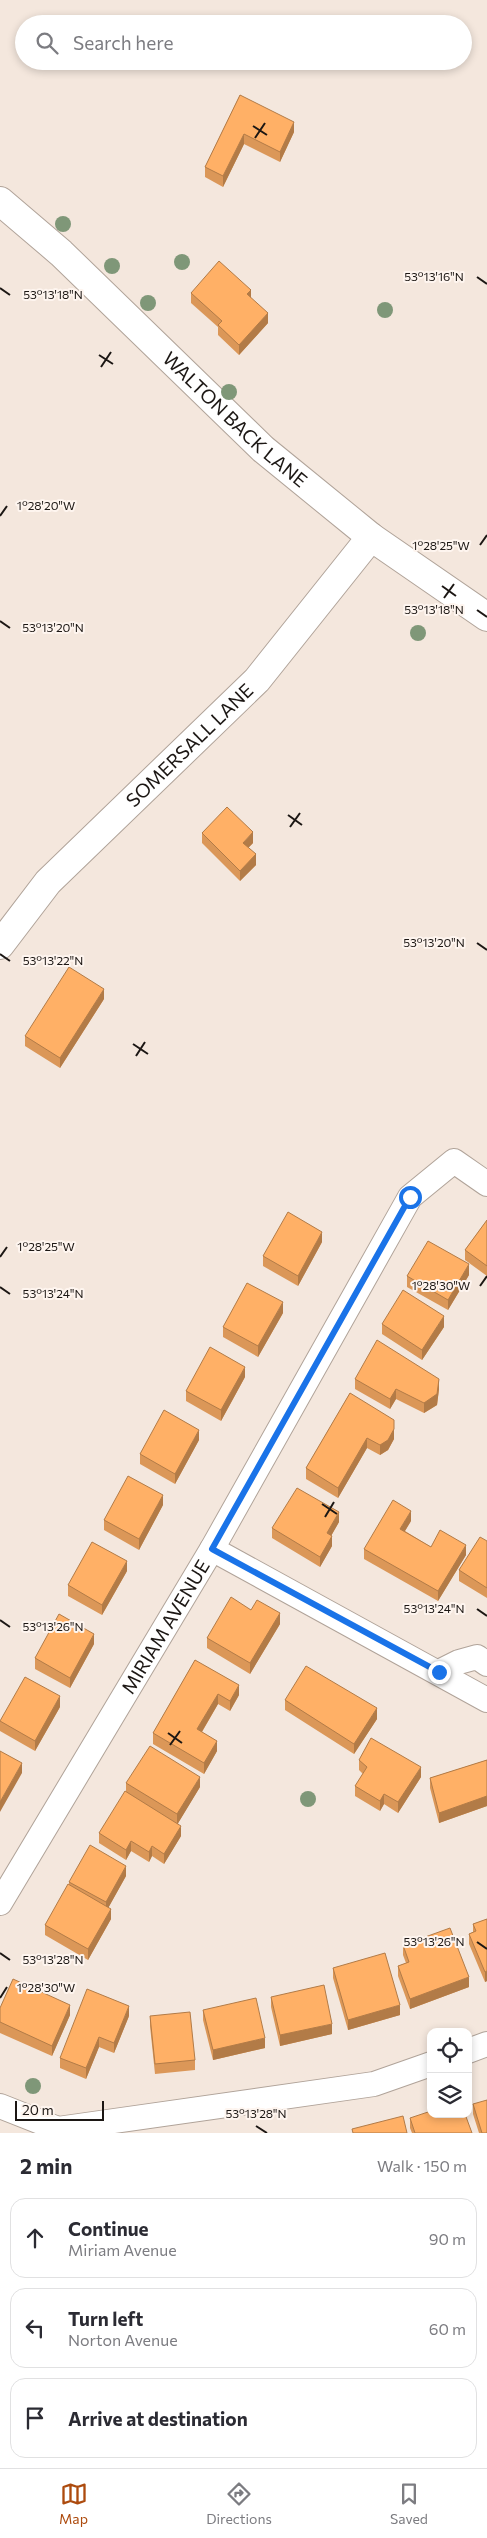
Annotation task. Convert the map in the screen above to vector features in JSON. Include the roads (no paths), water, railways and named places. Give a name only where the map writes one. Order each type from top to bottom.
[{"type":"street","name":"WALTON BACK LANE","points":[[0,201],[60,253],[263,449],[371,536],[487,617]]},
{"type":"street","name":"SOMERSALL LANE","points":[[0,945],[48,882],[257,680],[371,536]]},
{"type":"street","name":"MIRIAM AVENUE","points":[[0,1903],[212,1549],[410,1197],[454,1161],[487,1184]]},
{"type":"street","points":[[212,1549],[487,1700]]},
{"type":"street","points":[[439,1672],[460,1662],[477,1657],[487,1664]]},
{"type":"street","points":[[472,2050],[487,2044]]},
{"type":"street","points":[[0,2106],[58,2129],[374,2084],[427,2065]]}]
